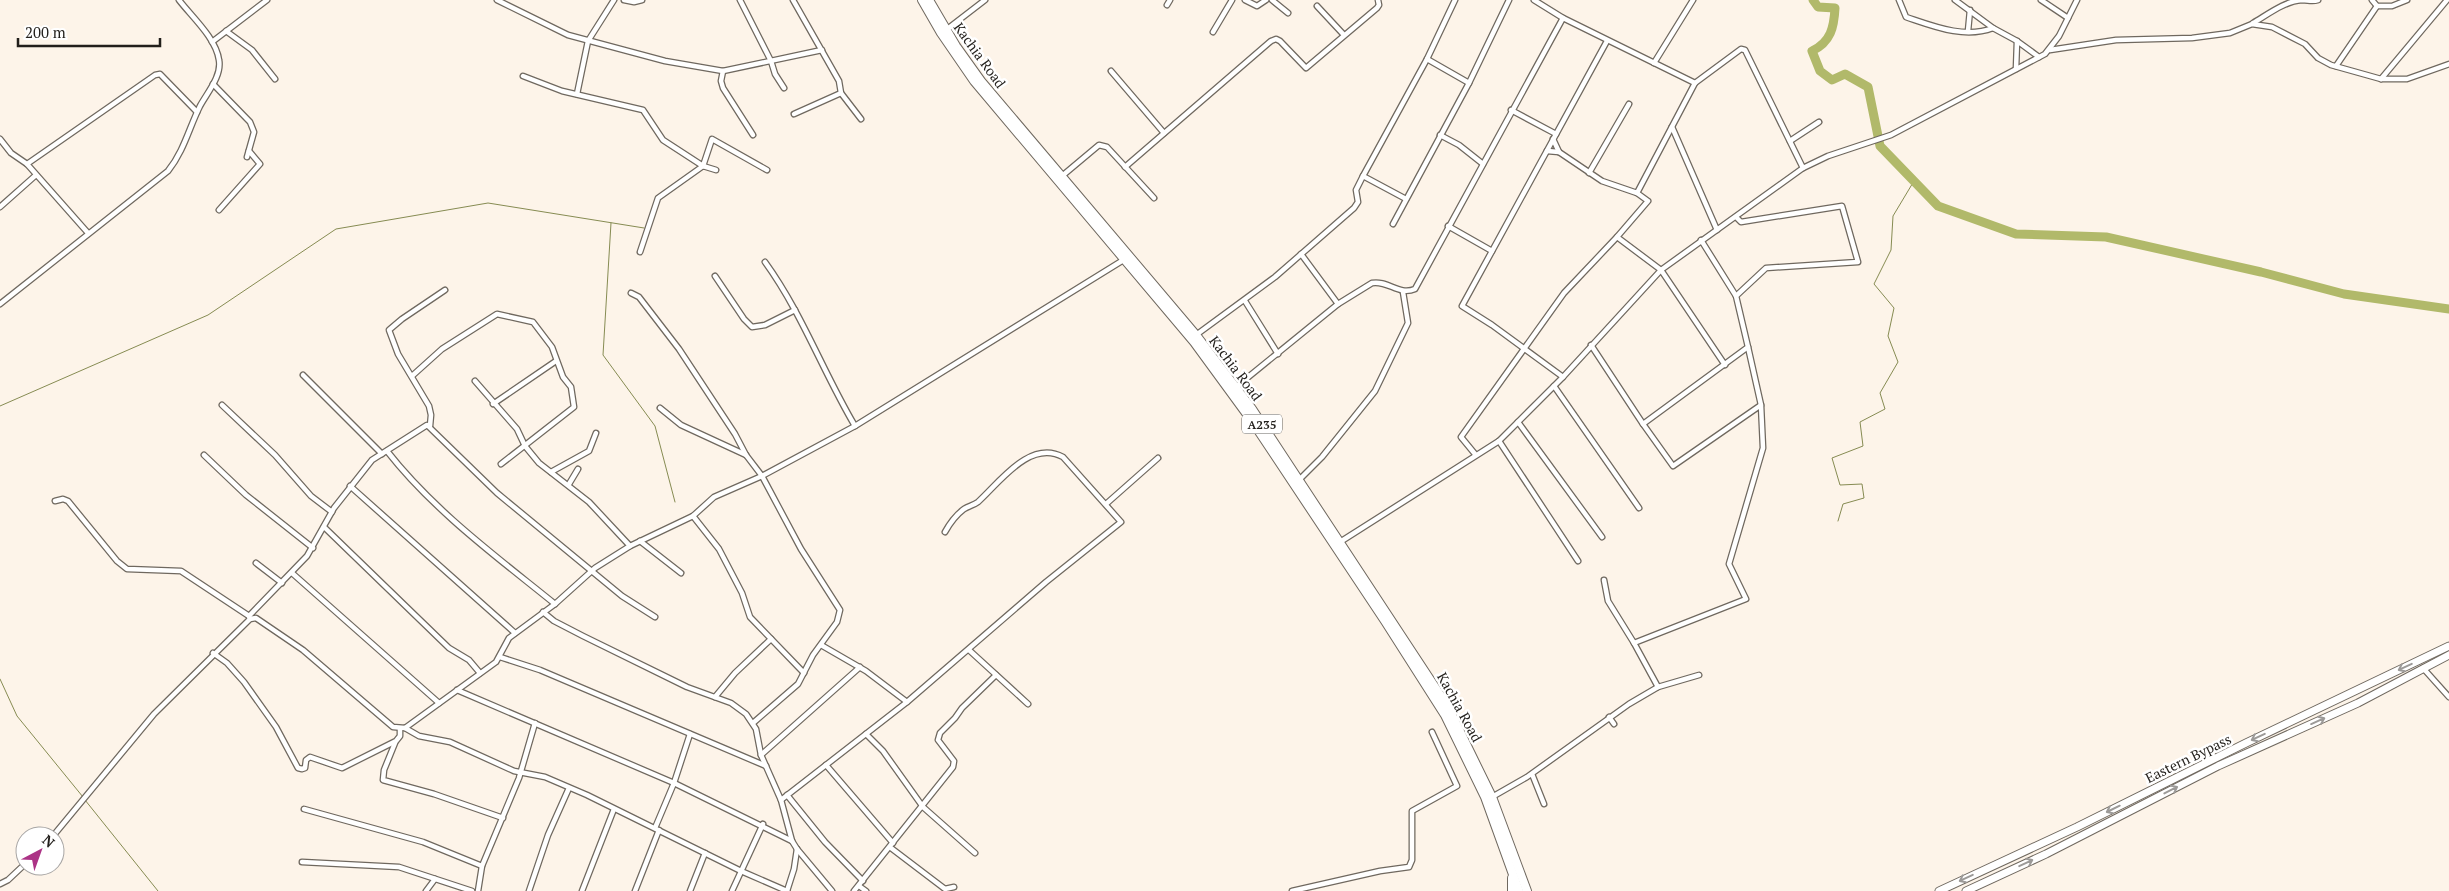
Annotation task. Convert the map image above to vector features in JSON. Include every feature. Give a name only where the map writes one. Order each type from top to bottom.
[{"type":"highway","name":"Kachia Road","points":[[922,0],[941,33],[974,82],[1125,259],[1224,381],[1437,689],[1492,797],[1519,891]]},
{"type":"highway","name":"Kachia Road","points":[[929,0],[946,30],[986,86],[1196,335],[1236,387],[1299,480],[1340,542],[1445,715],[1475,773],[1512,862],[1527,891]]},
{"type":"highway","points":[[1512,862],[1512,891]]},
{"type":"highway","points":[[1524,882],[1534,891]]},
{"type":"main road","name":"Eastern Bypass","points":[[1939,891],[2077,827],[2246,743],[2449,646]]},
{"type":"main road","name":"Eastern Bypass","points":[[1966,891],[2046,854],[2218,766],[2358,703],[2449,655]]},
{"type":"street","points":[[212,42],[266,0]]},
{"type":"street","points":[[497,0],[549,28],[588,41],[665,61],[723,71],[822,50]]},
{"type":"street","points":[[577,94],[588,41],[614,0]]},
{"type":"street","points":[[624,0],[634,2],[642,0]]},
{"type":"street","points":[[740,0],[771,61],[775,74],[784,88]]},
{"type":"street","points":[[793,0],[839,81],[841,93],[861,119]]},
{"type":"street","points":[[946,30],[985,0]]},
{"type":"street","points":[[1166,6],[1170,0]]},
{"type":"street","points":[[1213,32],[1232,0]]},
{"type":"street","points":[[1245,0],[1257,6],[1266,0]]},
{"type":"street","points":[[1272,0],[1288,13]]},
{"type":"street","points":[[1125,167],[1271,41],[1280,41],[1306,68],[1377,8],[1379,5],[1378,0]]},
{"type":"street","points":[[1196,335],[1244,302],[1357,205],[1356,190],[1427,59],[1455,0]]},
{"type":"street","points":[[1393,224],[1470,83],[1509,0]]},
{"type":"street","points":[[1534,0],[1563,18],[1695,83]]},
{"type":"street","points":[[1654,63],[1693,0]]},
{"type":"street","points":[[1899,0],[1906,17],[1949,31],[1983,32],[1993,28]]},
{"type":"street","points":[[1955,0],[1993,28],[2017,41],[2040,57]]},
{"type":"street","points":[[2041,0],[2068,18]]},
{"type":"street","points":[[1340,542],[1475,454],[1499,441],[1563,377],[1661,270],[1701,240],[1803,168],[1828,156],[1880,140],[2040,57],[2050,50],[2077,0]]},
{"type":"street","points":[[2050,50],[2116,40],[2230,34],[2301,0],[2318,0]]},
{"type":"street","points":[[2372,0],[2378,6],[2392,6],[2407,0]]},
{"type":"street","points":[[2381,80],[2448,0]]},
{"type":"street","points":[[0,304],[168,171],[182,148],[197,112],[213,84],[220,61],[212,42],[181,1]]},
{"type":"street","points":[[1317,6],[1344,35]]},
{"type":"street","points":[[2336,66],[2378,6]]},
{"type":"street","points":[[1968,31],[1970,10]]},
{"type":"street","points":[[1236,387],[1338,304],[1375,282],[1403,292],[1415,289],[1511,110],[1563,18]]},
{"type":"street","points":[[2252,24],[2272,27],[2305,44],[2318,58],[2336,66],[2381,80],[2407,79],[2449,64]]},
{"type":"street","points":[[226,31],[252,50],[275,79]]},
{"type":"street","points":[[1563,377],[1462,306],[1607,40]]},
{"type":"street","points":[[2016,70],[2017,41]]},
{"type":"street","points":[[1637,193],[1695,83],[1741,49],[1745,50],[1803,168]]},
{"type":"street","points":[[1427,59],[1470,83]]},
{"type":"street","points":[[723,71],[721,81],[723,88],[753,136]]},
{"type":"street","points":[[1111,71],[1164,133]]},
{"type":"street","points":[[27,164],[154,74],[160,74],[197,112]]},
{"type":"street","points":[[523,76],[536,83],[643,110],[663,140],[703,166],[716,170]]},
{"type":"street","points":[[213,84],[250,122],[254,132],[247,157]]},
{"type":"street","points":[[794,114],[841,93]]},
{"type":"street","points":[[1589,173],[1630,104]]},
{"type":"street","points":[[1511,110],[1555,137],[1559,152]]},
{"type":"street","points":[[1790,141],[1819,122]]},
{"type":"street","points":[[1672,127],[1717,230]]},
{"type":"street","points":[[1440,135],[1459,145],[1483,164]]},
{"type":"street","points":[[0,139],[11,153],[27,164],[88,234]]},
{"type":"street","points":[[640,252],[658,198],[703,166],[712,139],[767,170]]},
{"type":"street","points":[[1062,176],[1099,145],[1107,147],[1154,198]]},
{"type":"street","points":[[219,210],[260,164],[248,151]]},
{"type":"street","points":[[1475,454],[1462,437],[1564,292],[1617,237],[1648,201],[1637,193],[1589,173],[1559,152],[1547,151]]},
{"type":"street","points":[[0,207],[36,175]]},
{"type":"street","points":[[1363,176],[1406,199]]},
{"type":"street","points":[[1736,216],[1741,222],[1842,206],[1858,262],[1766,268],[1736,296]]},
{"type":"street","points":[[1448,226],[1492,251]]},
{"type":"street","points":[[1617,237],[1661,270],[1725,365]]},
{"type":"street","points":[[1634,643],[1746,599],[1728,564],[1763,448],[1761,405],[1736,296],[1701,240]]},
{"type":"street","points":[[1301,254],[1338,304]]},
{"type":"street","points":[[503,818],[434,794],[383,780],[384,770],[403,728],[480,673],[500,656],[506,642],[515,633],[555,604],[592,570],[630,546],[693,516],[714,497],[762,476],[854,426],[1125,259]]},
{"type":"street","points":[[765,262],[795,310],[836,394],[854,426]]},
{"type":"street","points":[[715,276],[744,319],[752,327],[765,325],[795,310]]},
{"type":"street","points":[[430,426],[431,415],[429,406],[398,354],[389,330],[445,290]]},
{"type":"street","points":[[1299,480],[1322,457],[1375,391],[1408,323],[1403,292]]},
{"type":"street","points":[[631,293],[639,297],[679,349],[736,434],[746,455],[762,476],[801,549],[840,610],[837,622],[813,655],[798,684],[753,723]]},
{"type":"street","points":[[1244,302],[1278,354]]},
{"type":"street","points":[[412,376],[442,349],[497,314],[533,322],[552,347],[556,361],[571,387],[574,407],[501,464]]},
{"type":"street","points":[[1591,345],[1673,466],[1761,405]]},
{"type":"street","points":[[1643,424],[1748,347]]},
{"type":"street","points":[[493,404],[556,361]]},
{"type":"street","points":[[302,375],[382,454]]},
{"type":"street","points":[[475,381],[493,404],[516,428],[525,446],[539,463],[569,484],[589,502],[630,546]]},
{"type":"street","points":[[1554,386],[1639,508]]},
{"type":"street","points":[[222,405],[275,455],[311,496],[332,512]]},
{"type":"street","points":[[660,408],[681,425],[746,455]]},
{"type":"street","points":[[1518,422],[1602,537]]},
{"type":"street","points":[[61,826],[154,714],[292,573],[313,548],[332,512],[350,486],[372,460],[425,426],[430,426]]},
{"type":"street","points":[[430,426],[497,492],[622,596],[654,617]]},
{"type":"street","points":[[551,472],[590,450],[596,432]]},
{"type":"street","points":[[1499,441],[1578,561]]},
{"type":"street","points":[[388,451],[401,468],[470,535],[555,604]]},
{"type":"street","points":[[781,800],[907,702],[1046,582],[1121,522],[1063,457],[1054,452],[1044,452],[1018,463],[976,504],[966,508],[954,519],[945,532]]},
{"type":"street","points":[[204,455],[246,495],[313,548]]},
{"type":"street","points":[[1106,504],[1158,458]]},
{"type":"street","points":[[569,484],[578,468]]},
{"type":"street","points":[[350,486],[515,633]]},
{"type":"street","points":[[55,502],[63,499],[68,501],[117,560],[127,569],[181,571],[249,618],[256,618],[303,650],[393,727],[403,728],[420,736],[450,742],[521,772],[545,777],[614,808],[741,871],[787,891],[797,849]]},
{"type":"street","points":[[693,516],[720,549],[742,593],[750,617],[804,674]]},
{"type":"street","points":[[324,527],[449,648],[470,660],[480,673]]},
{"type":"street","points":[[640,541],[681,573]]},
{"type":"street","points":[[256,564],[282,583]]},
{"type":"street","points":[[292,573],[439,703]]},
{"type":"street","points":[[1604,580],[1608,601],[1658,687]]},
{"type":"street","points":[[543,612],[554,622],[687,687],[731,703],[746,714],[753,723],[761,754],[781,800],[792,841],[832,891]]},
{"type":"street","points":[[715,697],[735,673],[771,639]]},
{"type":"street","points":[[822,645],[860,667],[907,702]]},
{"type":"street","points":[[969,650],[1028,704]]},
{"type":"street","points":[[213,653],[234,670],[276,728],[298,768],[305,768],[306,760],[310,757],[337,768],[347,767],[396,742]]},
{"type":"street","points":[[500,656],[540,670],[766,766]]},
{"type":"street","points":[[761,754],[860,667]]},
{"type":"street","points":[[2423,668],[2449,697]]},
{"type":"street","points":[[854,891],[953,767],[954,761],[938,740],[940,733],[962,708],[996,675]]},
{"type":"street","points":[[1492,797],[1532,774],[1609,717],[1658,687],[1699,675]]},
{"type":"street","points":[[457,690],[674,783],[763,824],[792,841]]},
{"type":"street","points":[[1609,717],[1614,724]]},
{"type":"street","points":[[302,862],[399,867],[476,890],[482,866],[521,772],[535,723]]},
{"type":"street","points":[[1292,891],[1380,871],[1410,867],[1412,860],[1412,810],[1458,786],[1432,732]]},
{"type":"street","points":[[636,891],[690,734]]},
{"type":"street","points":[[866,734],[882,751],[922,807],[975,853]]},
{"type":"street","points":[[826,765],[892,845],[945,889],[954,887]]},
{"type":"street","points":[[1532,774],[1544,804]]},
{"type":"street","points":[[529,891],[548,835],[569,788]]},
{"type":"street","points":[[787,795],[866,891]]},
{"type":"street","points":[[582,891],[614,808]]},
{"type":"street","points":[[304,809],[423,842],[482,866]]},
{"type":"street","points":[[732,891],[763,824]]},
{"type":"street","points":[[690,891],[705,853]]},
{"type":"street","points":[[0,884],[15,873]]},
{"type":"street","points":[[426,891],[435,879]]},
{"type":"waterway","points":[[1813,0],[1818,7],[1835,8],[1834,21],[1830,33],[1823,43],[1812,51],[1820,71],[1832,80],[1845,74],[1868,87],[1880,146],[1938,206],[2016,234],[2106,237],[2261,272],[2344,294],[2449,309]]},
{"type":"waterway","points":[[1838,521],[1843,504],[1864,498],[1862,484],[1840,485],[1832,458],[1863,446],[1860,422],[1885,409],[1880,393],[1898,362],[1888,336],[1894,308],[1874,284],[1891,250],[1893,216],[1914,181]]},
{"type":"waterway","points":[[0,406],[208,315],[336,229],[488,203],[644,228]]},
{"type":"waterway","points":[[611,223],[603,355],[655,426],[675,502]]},
{"type":"waterway","points":[[0,679],[17,716],[83,797]]},
{"type":"waterway","points":[[85,800],[158,891]]}]
